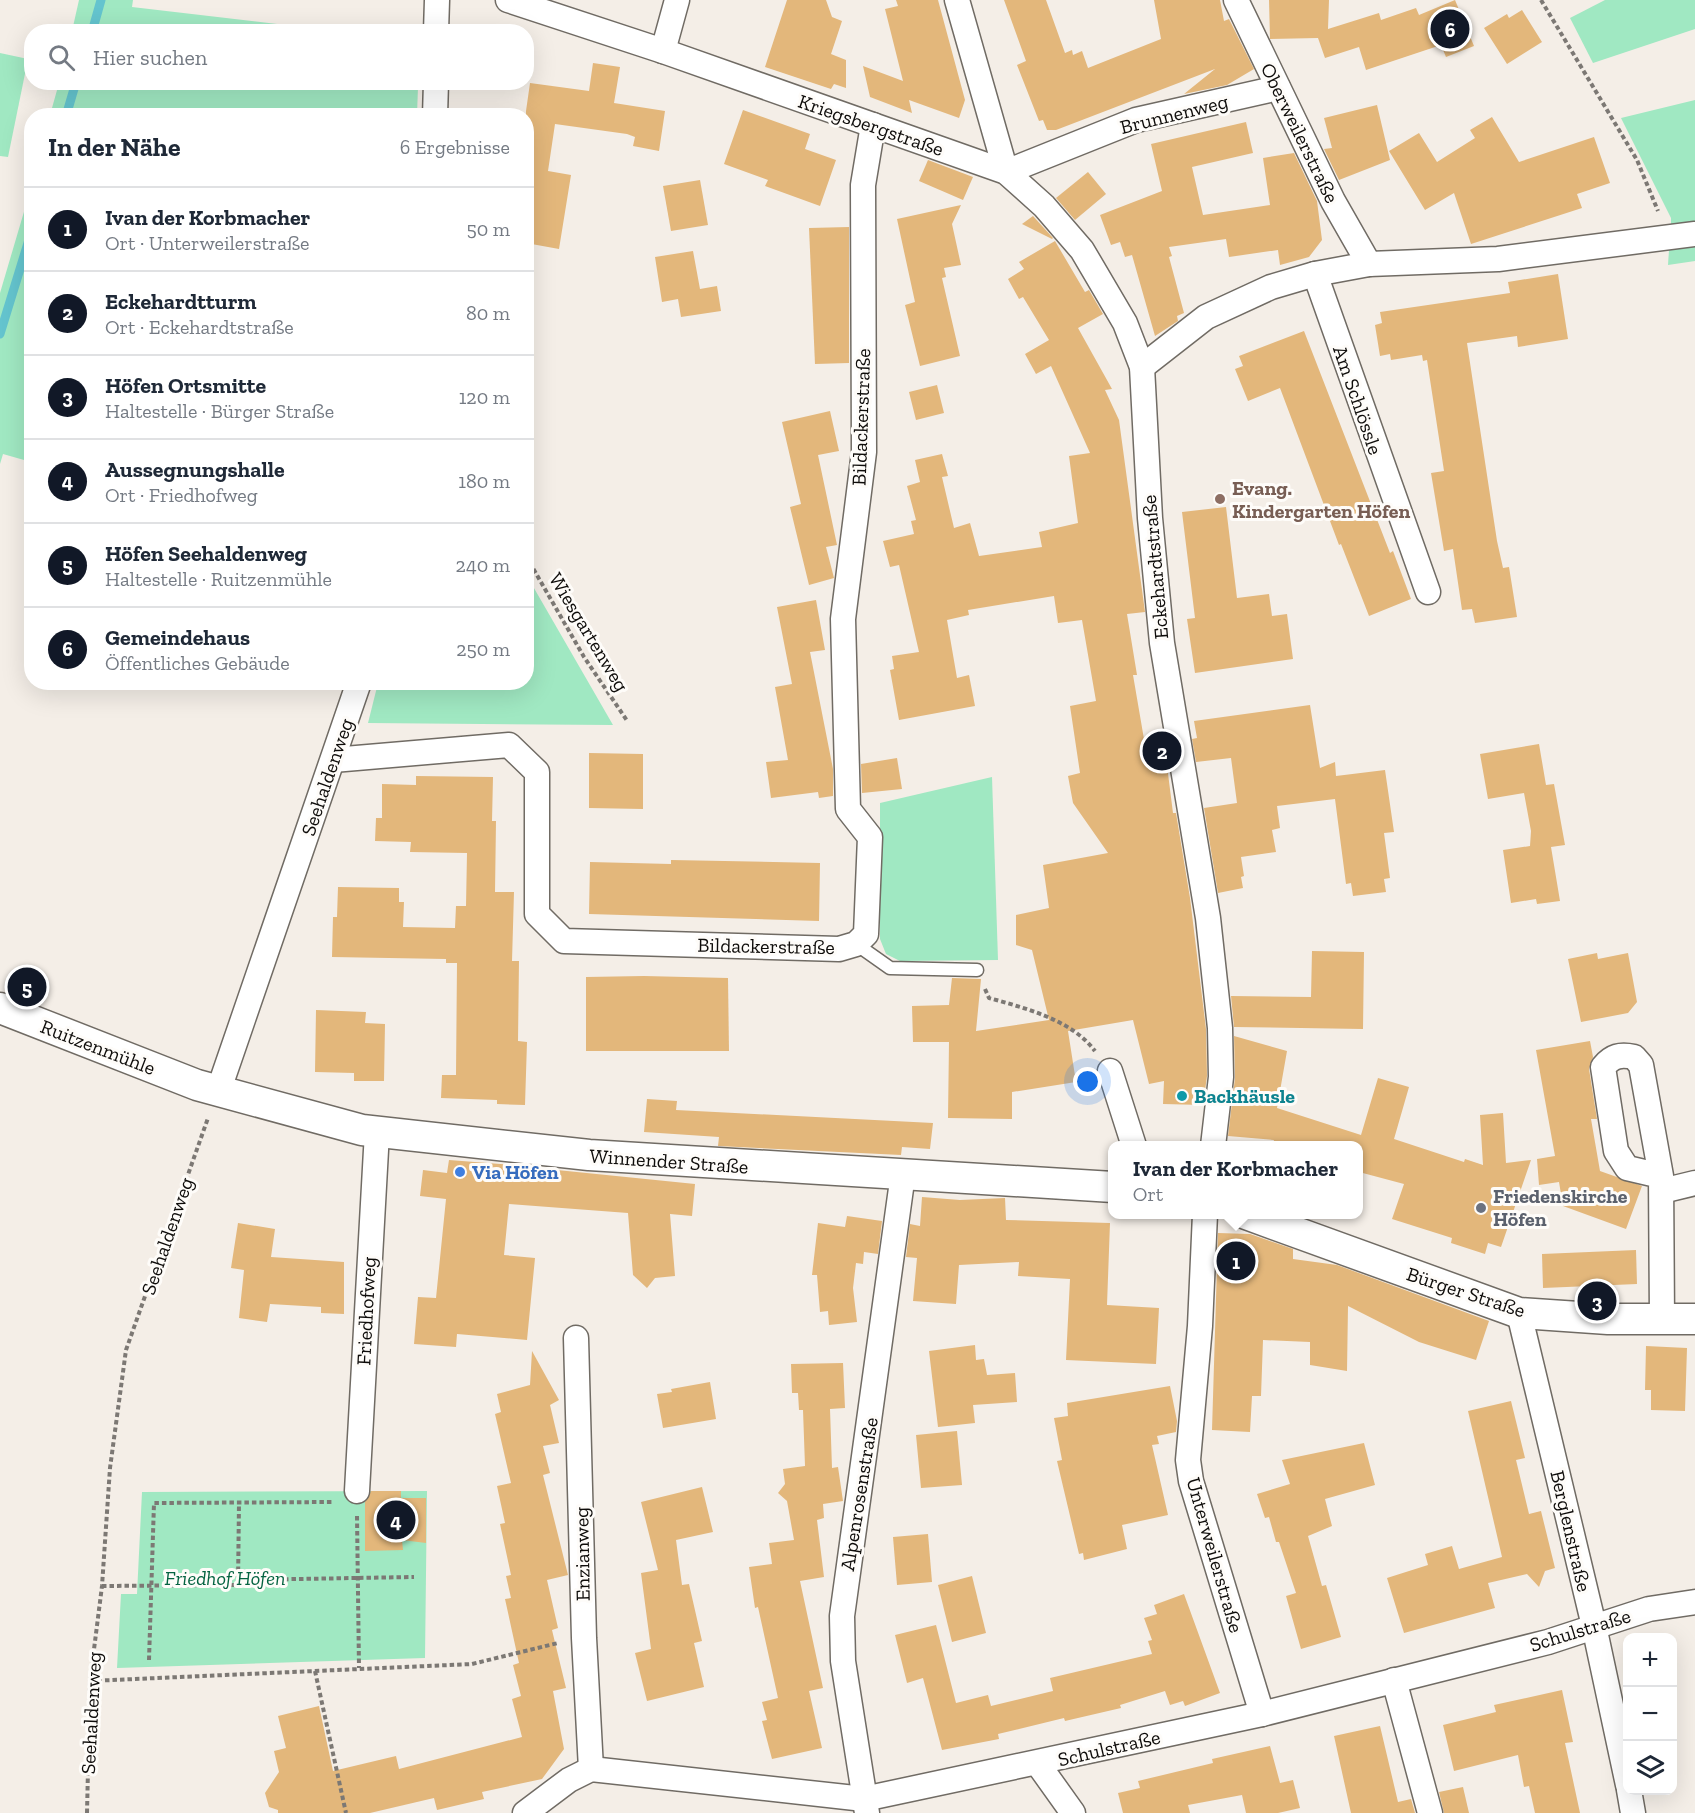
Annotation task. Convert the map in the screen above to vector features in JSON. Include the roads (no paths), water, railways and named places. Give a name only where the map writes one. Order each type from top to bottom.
[{"type":"street","points":[[436,24],[437,0]]},
{"type":"street","name":"Kriegsbergstraße","points":[[508,0],[663,51],[1006,172],[1044,206],[1082,250],[1125,323],[1142,367]]},
{"type":"street","points":[[663,51],[677,0]]},
{"type":"street","points":[[957,0],[1006,172]]},
{"type":"street","name":"Oberweilerstraße","points":[[1236,0],[1333,201],[1369,264]]},
{"type":"street","name":"Brunnenweg","points":[[1006,172],[1136,120],[1278,88]]},
{"type":"street","points":[[435,108],[436,90]]},
{"type":"street","name":"Bildackerstraße","points":[[333,760],[509,745],[537,772],[537,914],[564,941],[839,950],[856,944],[866,934],[870,837],[848,809],[843,619],[864,452],[863,185],[873,125]]},
{"type":"street","points":[[1142,367],[1206,316],[1270,287],[1314,274],[1369,264],[1498,259],[1695,234]]},
{"type":"street","name":"Am Schlössle","points":[[1314,274],[1428,592]]},
{"type":"street","name":"Eckehardtstraße","points":[[1142,367],[1150,518],[1162,643],[1208,918],[1220,1028],[1221,1077],[1214,1141]]},
{"type":"street","name":"Seehaldenweg","points":[[207,1089],[333,760],[356,690]]},
{"type":"street","name":"Ruitzenmühle","points":[[0,1008],[207,1089]]},
{"type":"street","points":[[1110,1071],[1132,1141]]},
{"type":"street","name":"Winnender Straße","points":[[207,1089],[377,1132],[589,1155],[1108,1187]]},
{"type":"street","name":"Friedhofweg","points":[[357,1496],[377,1132]]},
{"type":"street","name":"Alpenrosenstraße","points":[[866,1806],[843,1661],[842,1616],[903,1174]]},
{"type":"street","points":[[1662,1319],[1661,1184],[1695,1183]]},
{"type":"street","name":"Unterweilerstraße","points":[[1205,1219],[1200,1326],[1188,1460],[1191,1481],[1262,1714]]},
{"type":"street","name":"Bürger Straße","points":[[1256,1219],[1519,1313],[1695,1319]]},
{"type":"street","name":"Berglenstraße","points":[[1519,1313],[1594,1626],[1623,1762]]},
{"type":"street","name":"Enzianweg","points":[[576,1338],[584,1638],[591,1769]]},
{"type":"street","name":"Schulstraße","points":[[591,1769],[866,1806],[1038,1764],[1262,1714],[1548,1642],[1649,1609],[1695,1602]]},
{"type":"street","points":[[1394,1680],[1430,1813]]},
{"type":"street","points":[[1038,1764],[1073,1813]]},
{"type":"street","points":[[525,1813],[569,1780],[591,1769]]},
{"type":"street","points":[[1630,1795],[1634,1813]]},
{"type":"lane","points":[[856,944],[890,968],[977,970]]},
{"type":"waterway","points":[[94,24],[101,0]]},
{"type":"waterway","points":[[68,108],[74,90]]},
{"type":"waterway","points":[[0,334],[24,256]]},
{"type":"place","name":"Gemeindehaus","points":[[1450,29]]},
{"type":"place","name":"Evang. Kindergarten Höfen","points":[[1220,499]]},
{"type":"place","name":"Eckehardtturm","points":[[1162,751]]},
{"type":"place","name":"Höfen Seehaldenweg","points":[[27,987]]},
{"type":"place","name":"Backhäusle","points":[[1182,1096]]},
{"type":"place","name":"Via Höfen","points":[[460,1172]]},
{"type":"place","name":"Friedenskirche Höfen","points":[[1481,1208]]},
{"type":"place","name":"Ivan der Korbmacher","points":[[1236,1261]]},
{"type":"place","name":"Höfen Ortsmitte","points":[[1597,1301]]},
{"type":"place","name":"Aussegnungshalle","points":[[396,1520]]},
{"type":"park label","name":"Friedhof Höfen","points":[[225,1578]]}]
